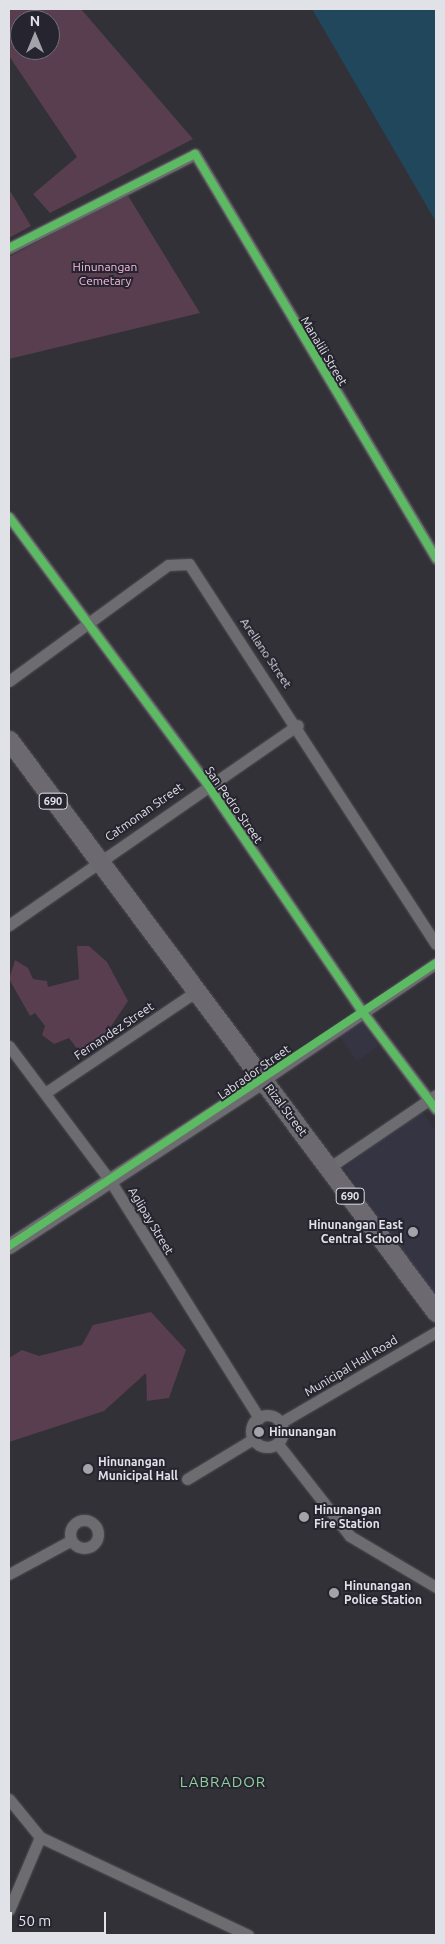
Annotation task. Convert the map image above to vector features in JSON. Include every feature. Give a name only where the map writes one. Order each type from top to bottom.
[{"type":"main road","name":"690","points":[[9,740],[98,862]]},
{"type":"main road","name":"Rizal Street","points":[[98,862],[330,1167],[436,1312]]},
{"type":"street","name":"Manalili Street","points":[[9,248],[195,154],[436,559]]},
{"type":"street","name":"San Pedro Street","points":[[9,517],[86,626],[207,784],[361,1010],[433,1097],[436,1110]]},
{"type":"street","name":"Arellano Street","points":[[9,681],[168,565],[189,564],[298,725],[436,944]]},
{"type":"street","name":"Catmonan Street","points":[[9,925],[207,784],[298,725]]},
{"type":"street","name":"Labrador Street","points":[[9,1246],[111,1182],[264,1080],[361,1010],[436,963]]},
{"type":"street","name":"Fernandez Street","points":[[45,1093],[197,991]]},
{"type":"street","name":"Aglipay Street","points":[[9,1046],[111,1182],[259,1418]]},
{"type":"street","points":[[330,1167],[433,1097]]},
{"type":"street","name":"Municipal Hall Road","points":[[280,1423],[436,1332]]},
{"type":"street","points":[[273,1417],[280,1423],[282,1436],[277,1443],[261,1446],[253,1439],[251,1430],[259,1418],[273,1417]]},
{"type":"street","points":[[188,1479],[253,1439]]},
{"type":"street","points":[[277,1443],[350,1536],[436,1587]]},
{"type":"street","points":[[9,1574],[70,1541]]},
{"type":"street","points":[[9,1799],[40,1837],[248,1935]]},
{"type":"street","points":[[9,1910],[40,1837]]},
{"type":"shaded area","points":[[357,1016],[378,1046],[357,1061],[336,1031]]},
{"type":"shaded area","name":"Hinunangan East Central School","points":[[421,1110],[436,1131],[436,1297],[344,1168]]},
{"type":"green space","points":[[9,9],[81,9],[193,139],[50,213],[33,194],[77,157],[12,60],[60,60],[60,10],[10,10],[10,57]]},
{"type":"green space","points":[[9,189],[31,226],[9,238]]},
{"type":"green space","name":"Hinunangan Cemetary","points":[[127,194],[200,313],[9,359],[9,257]]},
{"type":"green space","points":[[77,946],[89,946],[107,962],[128,1001],[95,1050],[81,1054],[69,1038],[54,1044],[42,1035],[45,1026],[35,1013],[30,1016],[9,979],[15,960],[28,968],[33,979],[47,981],[48,987],[79,979]]},
{"type":"green space","points":[[151,1312],[186,1350],[169,1398],[147,1401],[146,1373],[104,1411],[9,1442],[9,1358],[22,1350],[39,1356],[82,1345],[93,1325]]},
{"type":"water","points":[[312,9],[436,9],[436,222]]},
{"type":"cycle path","points":[[9,248],[195,154],[436,559]]},
{"type":"cycle path","points":[[9,517],[207,784],[361,1010],[436,1109]]},
{"type":"cycle path","points":[[9,1246],[436,963]]},
{"type":"place","name":"Hinunangan East Central School","points":[[413,1232]]},
{"type":"place","name":"Hinunangan","points":[[259,1432]]},
{"type":"place","name":"Hinunangan Municipal Hall","points":[[88,1469]]},
{"type":"place","name":"Hinunangan Fire Station","points":[[304,1517]]},
{"type":"place","name":"Hinunangan Police Station","points":[[334,1593]]},
{"type":"district","name":"LABRADOR","points":[[223,1782]]}]
